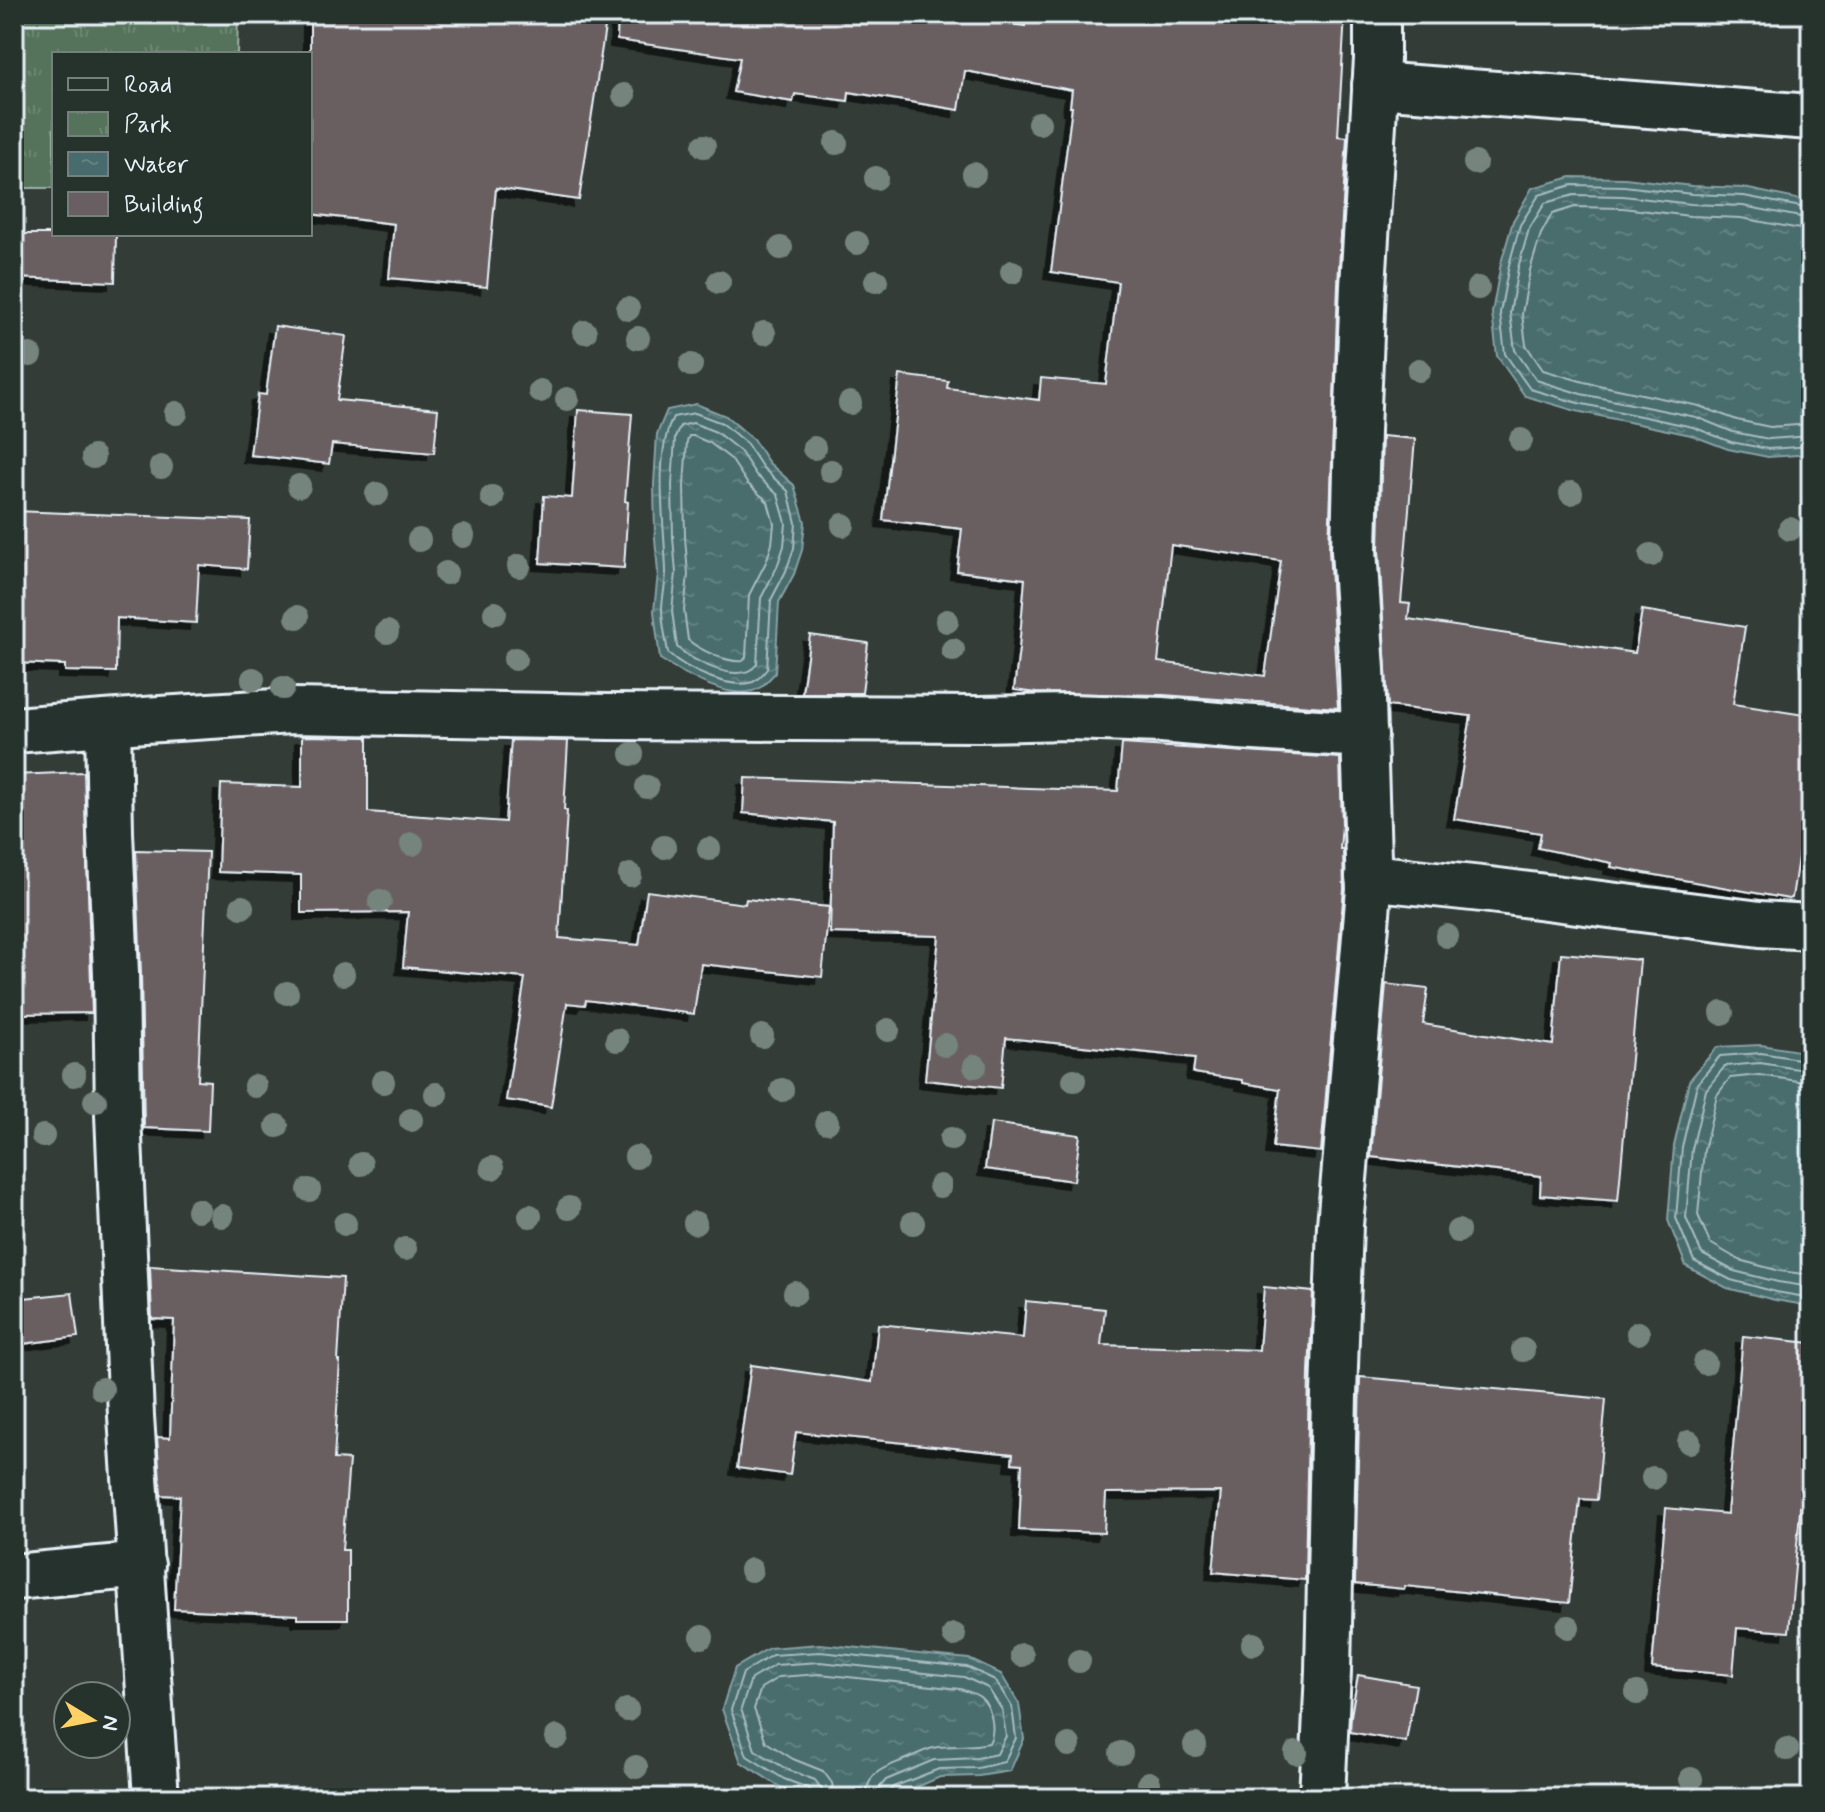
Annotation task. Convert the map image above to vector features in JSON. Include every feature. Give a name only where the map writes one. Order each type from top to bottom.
[{"type":"street","points":[[1322,1798],[1340,1225],[1368,877],[1365,735],[1354,550],[1377,14]]},
{"type":"street","points":[[1375,85],[1811,117]]},
{"type":"street","points":[[14,730],[292,711],[378,711],[608,717],[1068,717],[1162,720],[1365,735]]},
{"type":"street","points":[[108,723],[118,1114],[131,1416],[156,1798]]},
{"type":"street","points":[[1368,877],[1760,924],[1811,927]]},
{"type":"street","points":[[14,1577],[142,1565]]},
{"type":"green space","points":[[14,14],[238,14],[237,52],[52,52],[52,188],[14,188]]},
{"type":"water","points":[[1571,177],[1625,178],[1744,188],[1811,202],[1811,454],[1768,457],[1728,449],[1691,435],[1576,411],[1525,396],[1497,356],[1492,313],[1501,263],[1513,221],[1532,188]]},
{"type":"water","points":[[696,404],[726,416],[753,439],[769,463],[794,485],[805,522],[802,550],[779,602],[775,673],[761,687],[750,692],[724,690],[710,685],[660,659],[654,611],[658,573],[654,484],[657,434],[667,410]]},
{"type":"water","points":[[1811,597],[1811,687],[1801,668],[1799,643],[1803,617]]},
{"type":"water","points":[[1761,1045],[1811,1053],[1811,1306],[1727,1288],[1686,1266],[1668,1220],[1674,1146],[1689,1081],[1717,1047]]},
{"type":"water","points":[[820,1644],[969,1659],[1001,1674],[1019,1704],[1024,1739],[1010,1771],[940,1777],[884,1798],[816,1798],[780,1787],[741,1762],[722,1709],[735,1668],[769,1648]]},
{"type":"building","points":[[310,14],[607,14],[579,200],[496,188],[487,287],[389,278],[394,224],[312,214]]},
{"type":"building","points":[[618,14],[940,14],[1025,26],[1026,14],[1345,14],[1338,136],[1347,137],[1338,284],[1329,549],[1338,708],[1163,695],[1014,690],[1025,579],[957,571],[962,529],[883,520],[900,375],[948,381],[947,388],[1039,400],[1041,378],[1106,384],[1118,282],[1051,272],[1072,90],[965,71],[959,110],[849,92],[848,101],[795,94],[793,102],[733,92],[740,58],[617,40]],"holes":[[[1171,545],[1281,561],[1265,676],[1158,662]]]},
{"type":"building","points":[[14,234],[116,236],[115,282],[14,278]]},
{"type":"building","points":[[275,326],[346,336],[337,400],[438,409],[434,453],[332,444],[329,464],[250,455],[258,394],[266,395]]},
{"type":"building","points":[[578,410],[632,414],[625,501],[628,502],[624,568],[540,563],[544,496],[572,498]]},
{"type":"building","points":[[1382,436],[1415,439],[1401,603],[1410,604],[1408,619],[1635,653],[1642,610],[1745,627],[1733,704],[1811,716],[1811,771],[1792,898],[1611,867],[1612,863],[1538,848],[1541,833],[1454,819],[1471,716],[1388,706],[1379,549]]},
{"type":"building","points":[[14,511],[250,520],[247,569],[199,565],[196,623],[117,618],[116,672],[65,671],[65,665],[14,663]]},
{"type":"building","points":[[810,635],[868,643],[862,693],[802,693]]},
{"type":"building","points":[[302,736],[368,737],[368,812],[505,822],[511,740],[568,741],[559,938],[639,945],[647,891],[745,904],[746,899],[829,907],[822,977],[701,964],[694,1014],[586,1000],[585,1005],[567,1003],[551,1107],[506,1100],[525,978],[403,967],[408,912],[301,913],[301,875],[218,872],[221,784],[302,787]]},
{"type":"building","points":[[1122,744],[1340,758],[1340,849],[1343,849],[1344,889],[1321,1152],[1273,1147],[1280,1089],[1193,1073],[1195,1058],[1006,1038],[1001,1088],[925,1080],[939,936],[830,933],[833,822],[743,813],[745,778],[1118,791]]},
{"type":"building","points":[[84,772],[92,1013],[14,1014],[14,775]]},
{"type":"building","points":[[136,850],[208,852],[198,1080],[210,1081],[208,1131],[144,1128]]},
{"type":"building","points":[[1561,953],[1640,960],[1618,1201],[1540,1195],[1541,1176],[1371,1157],[1386,984],[1428,989],[1423,1024],[1553,1045]]},
{"type":"building","points":[[991,1123],[1080,1135],[1074,1181],[985,1169]]},
{"type":"building","points":[[150,1266],[343,1278],[334,1459],[349,1460],[342,1550],[348,1550],[348,1619],[298,1619],[298,1615],[174,1609],[180,1496],[161,1495],[157,1437],[170,1438],[174,1320],[152,1319]]},
{"type":"building","points":[[1264,1287],[1313,1292],[1305,1580],[1213,1572],[1221,1492],[1106,1493],[1104,1533],[1019,1530],[1022,1464],[1012,1463],[1013,1454],[796,1432],[790,1475],[737,1468],[751,1365],[872,1382],[878,1324],[1023,1338],[1026,1301],[1105,1309],[1101,1345],[1259,1350]]},
{"type":"building","points":[[72,1293],[78,1337],[14,1345],[14,1299]]},
{"type":"building","points":[[1743,1336],[1811,1343],[1811,1392],[1789,1632],[1737,1628],[1733,1675],[1652,1668],[1666,1508],[1727,1514]]},
{"type":"building","points":[[1360,1377],[1606,1399],[1597,1500],[1580,1499],[1569,1603],[1405,1586],[1404,1589],[1355,1584]]},
{"type":"building","points":[[1358,1675],[1416,1685],[1406,1742],[1350,1732]]}]
